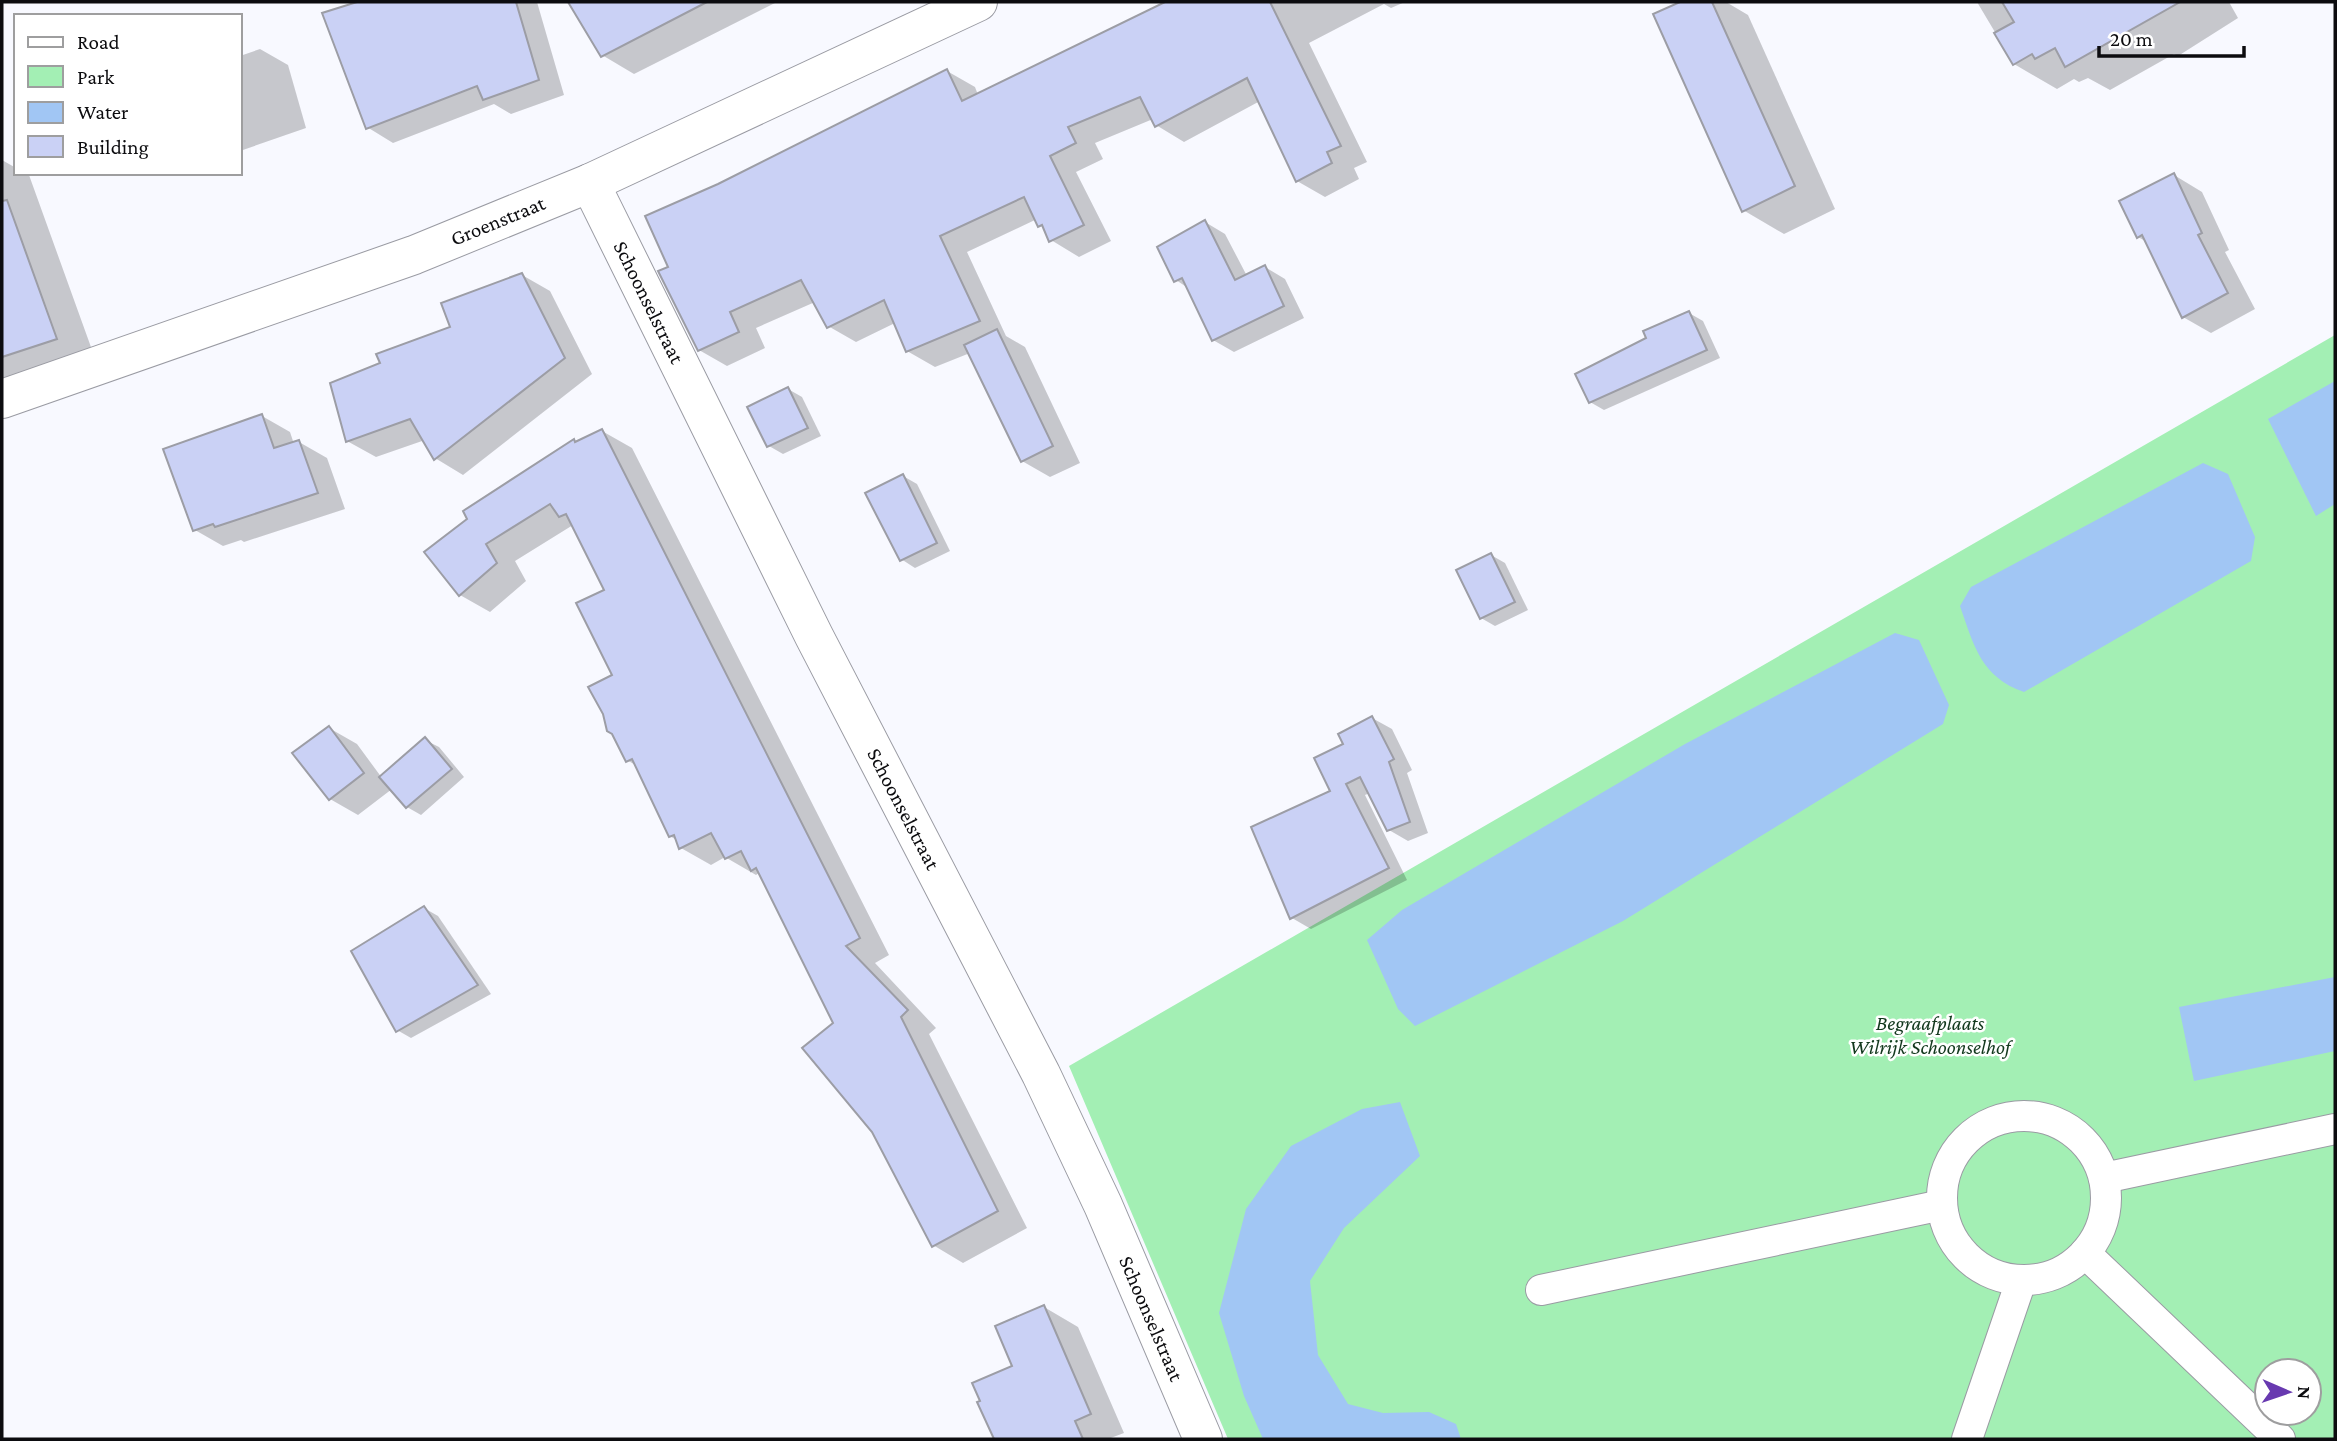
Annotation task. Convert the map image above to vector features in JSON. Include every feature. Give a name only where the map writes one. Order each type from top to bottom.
[{"type":"street","name":"Groenstraat","points":[[2,399],[414,255],[590,183],[978,2]]},
{"type":"street","name":"Schoonselstraat","points":[[590,183],[814,636],[1041,1074],[1104,1205],[1203,1439]]},
{"type":"lane","points":[[2026,1115],[2054,1121],[2079,1136],[2095,1156],[2104,1178],[2106,1200],[2101,1229],[2085,1253],[2062,1271],[2035,1280],[2021,1281],[1993,1275],[1968,1259],[1952,1239],[1942,1205],[1941,1195],[1947,1167],[1956,1152],[1976,1131],[2001,1118],[2026,1115]]},
{"type":"lane","points":[[2104,1178],[2335,1129]]},
{"type":"lane","points":[[1541,1290],[1942,1205]]},
{"type":"lane","points":[[2085,1253],[2280,1439]]},
{"type":"lane","points":[[1967,1439],[2021,1281]]},
{"type":"green space","name":"Begraafplaats Wilrijk Schoonselhof","points":[[2335,335],[2335,1439],[1228,1439],[1069,1066]]},
{"type":"water","points":[[2335,381],[2335,504],[2316,516],[2268,419]]},
{"type":"water","points":[[2203,463],[2228,474],[2255,537],[2251,561],[2024,692],[1998,678],[1975,647],[1960,606],[1971,587]]},
{"type":"water","points":[[1895,633],[1919,640],[1949,705],[1943,724],[1623,921],[1415,1026],[1398,1009],[1367,940],[1402,910],[1685,744]]},
{"type":"water","points":[[2335,977],[2335,1051],[2194,1081],[2179,1007]]},
{"type":"water","points":[[1400,1102],[1420,1156],[1344,1228],[1310,1281],[1318,1355],[1348,1404],[1383,1413],[1429,1412],[1456,1424],[1461,1439],[1263,1439],[1244,1396],[1219,1313],[1246,1209],[1291,1146],[1362,1109]]},
{"type":"building","points":[[357,2],[516,2],[539,80],[483,100],[477,86],[366,129],[322,13]]},
{"type":"building","points":[[568,2],[707,2],[601,57]]},
{"type":"building","points":[[1165,2],[1270,2],[1341,146],[1327,152],[1332,163],[1296,182],[1247,78],[1155,127],[1140,97],[1068,127],[1076,143],[1050,156],[1084,225],[1049,242],[1042,225],[1038,227],[1024,197],[940,236],[980,321],[906,352],[884,300],[827,328],[801,280],[730,312],[739,332],[698,351],[658,271],[668,267],[645,216],[718,184],[947,69],[962,101]]},
{"type":"building","points":[[1680,2],[1712,2],[1795,186],[1742,212],[1653,14]]},
{"type":"building","points":[[2002,2],[2180,2],[2065,67],[2055,48],[2035,59],[2032,54],[2013,65],[1994,33],[2014,22]]},
{"type":"building","points":[[2174,173],[2202,233],[2198,235],[2228,293],[2182,318],[2142,235],[2137,238],[2119,201]]},
{"type":"building","points":[[7,200],[57,339],[2,357],[2,201]]},
{"type":"building","points":[[1205,220],[1235,280],[1265,265],[1284,306],[1212,341],[1182,278],[1174,282],[1157,247]]},
{"type":"building","points":[[522,273],[565,358],[434,460],[410,419],[346,442],[330,383],[380,363],[376,354],[450,327],[441,303]]},
{"type":"building","points":[[1689,311],[1707,350],[1589,403],[1575,374],[1646,338],[1643,331]]},
{"type":"building","points":[[997,329],[1053,446],[1021,462],[964,345]]},
{"type":"building","points":[[788,387],[808,428],[767,447],[747,407]]},
{"type":"building","points":[[262,414],[274,448],[299,440],[318,493],[215,527],[213,524],[193,531],[163,449]]},
{"type":"building","points":[[602,429],[860,938],[846,946],[908,1010],[901,1017],[998,1211],[932,1247],[872,1132],[802,1048],[833,1023],[756,868],[751,871],[741,851],[725,859],[711,833],[679,849],[674,835],[669,837],[632,759],[626,762],[612,734],[607,731],[603,714],[588,687],[612,675],[576,603],[604,590],[566,514],[559,517],[550,504],[486,544],[497,563],[459,596],[424,552],[467,519],[463,511],[574,439],[575,442]]},
{"type":"building","points":[[903,474],[937,543],[900,561],[865,493]]},
{"type":"building","points":[[1491,553],[1515,602],[1480,619],[1456,570]]},
{"type":"building","points":[[1372,716],[1394,759],[1389,762],[1410,822],[1387,831],[1360,777],[1346,784],[1389,868],[1290,919],[1251,827],[1330,791],[1314,758],[1343,744],[1338,734]]},
{"type":"building","points":[[329,726],[364,773],[329,800],[292,753]]},
{"type":"building","points":[[425,737],[452,769],[406,808],[379,777]]},
{"type":"building","points":[[424,906],[478,985],[396,1032],[351,951]]},
{"type":"building","points":[[1044,1305],[1091,1414],[1075,1421],[1083,1439],[994,1439],[977,1402],[980,1401],[972,1383],[1012,1366],[995,1326]]}]
